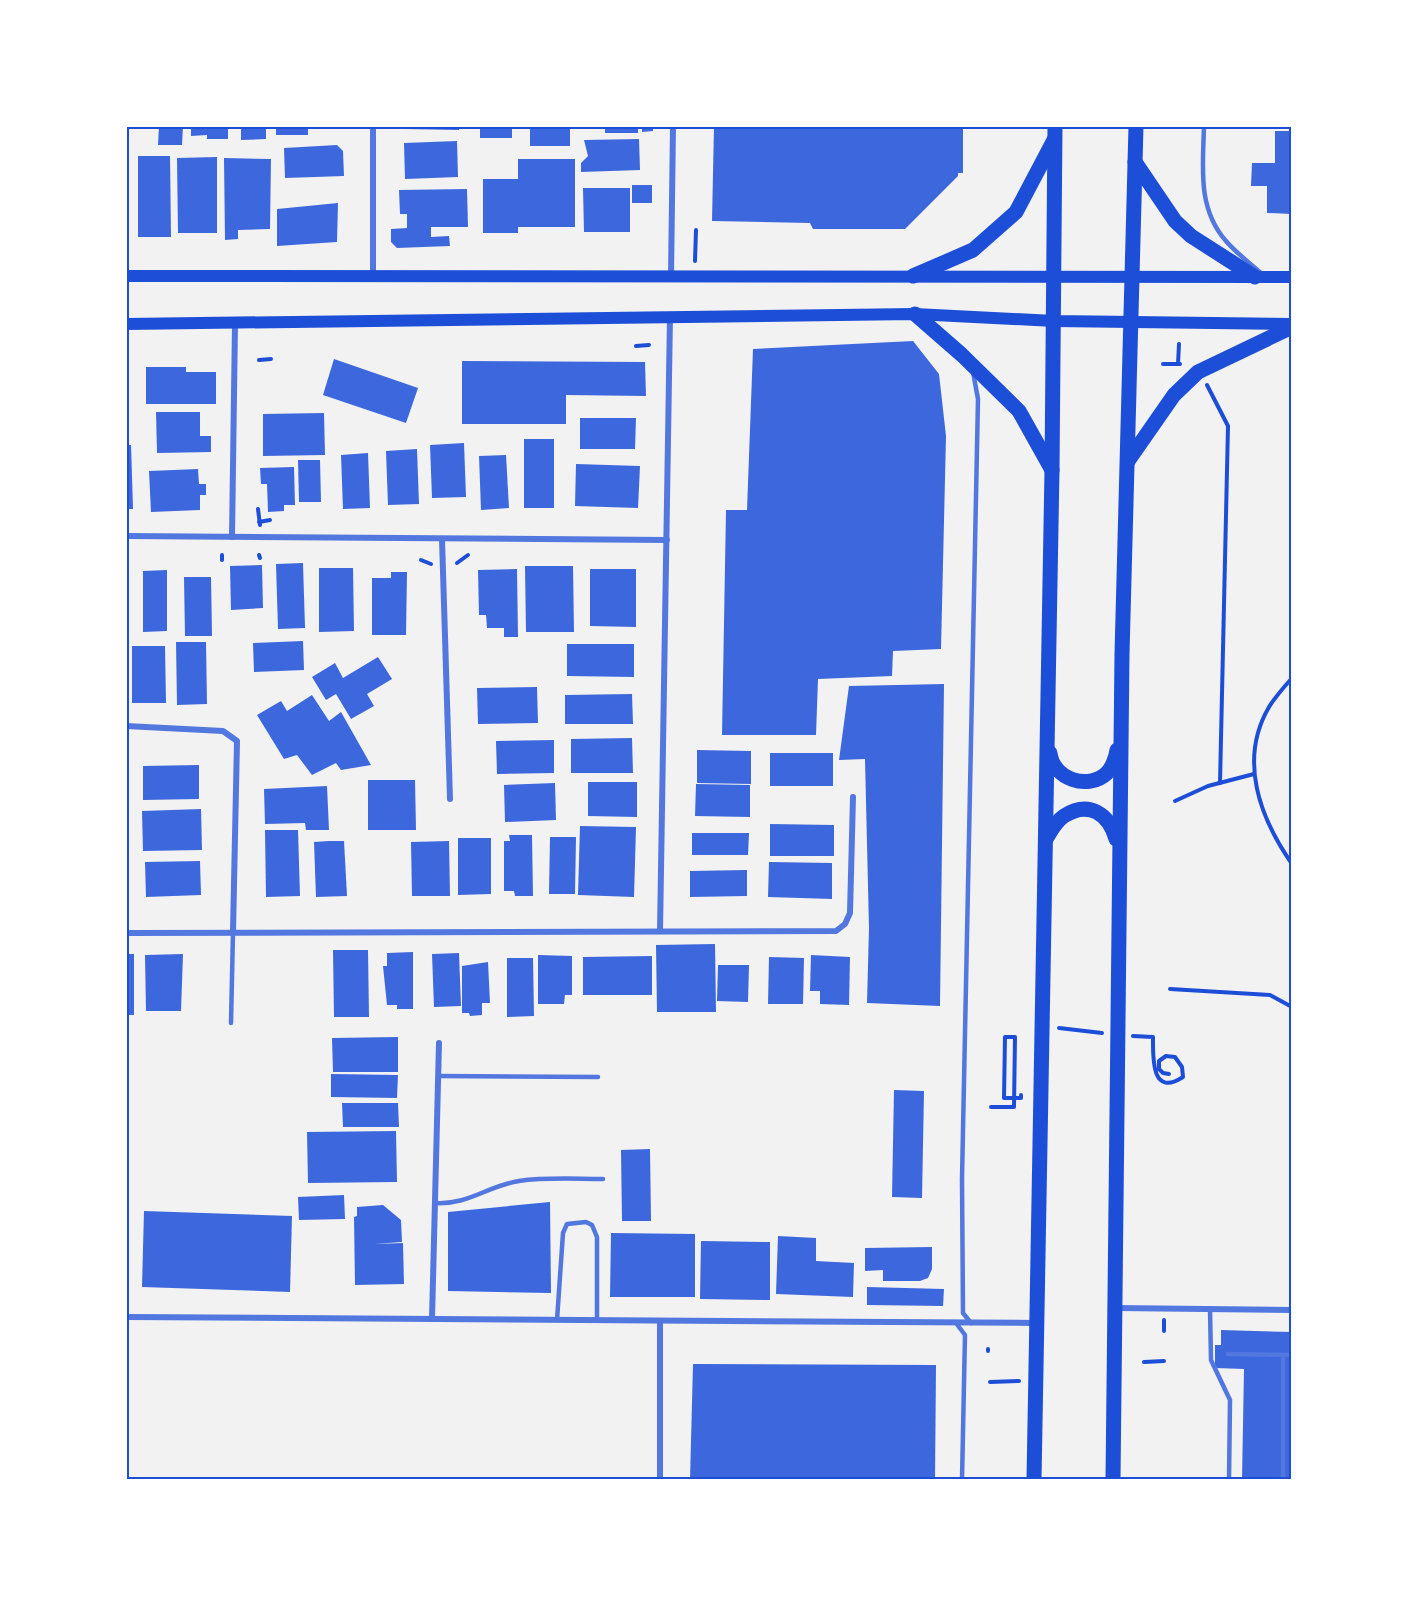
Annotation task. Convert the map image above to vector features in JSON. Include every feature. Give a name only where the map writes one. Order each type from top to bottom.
[{"type":"main road","points":[[1113,1480],[1121,738],[1136,126]]},
{"type":"main road","points":[[913,276],[973,250],[1016,212],[1055,132]]},
{"type":"main road","points":[[1034,1480],[1052,470],[1055,132]]},
{"type":"main road","points":[[1135,162],[1175,221],[1191,237],[1260,277]]},
{"type":"main road","points":[[126,276],[1292,277]]},
{"type":"main road","points":[[915,314],[971,363],[1019,411],[1052,470]]},
{"type":"main road","points":[[126,324],[915,314],[1054,321],[1292,326]]},
{"type":"main road","points":[[1128,461],[1174,395],[1198,372],[1292,326]]},
{"type":"main road","points":[[1047,726],[1051,761],[1059,772],[1077,781],[1098,778],[1108,772],[1121,738]]},
{"type":"main road","points":[[1045,840],[1062,817],[1076,810],[1096,812],[1112,824],[1120,881]]},
{"type":"street","points":[[373,126],[373,276]]},
{"type":"street","points":[[671,276],[673,126]]},
{"type":"street","points":[[660,931],[670,316]]},
{"type":"street","points":[[232,537],[235,324]]},
{"type":"street","points":[[126,536],[667,540]]},
{"type":"street","points":[[442,538],[450,800]]},
{"type":"street","points":[[126,726],[223,730],[237,741],[233,932]]},
{"type":"street","points":[[126,933],[836,931],[845,924],[850,913],[853,797]]},
{"type":"street","points":[[432,1319],[439,1043]]},
{"type":"street","points":[[1115,1308],[1292,1310]]},
{"type":"street","points":[[126,1317],[1037,1323]]},
{"type":"street","points":[[660,1321],[660,1480]]},
{"type":"lane","points":[[1204,126],[1202,187],[1206,206],[1226,241],[1260,277]]},
{"type":"lane","points":[[971,363],[978,399],[962,1179],[963,1313],[971,1323]]},
{"type":"lane","points":[[231,1023],[233,932]]},
{"type":"lane","points":[[438,1076],[598,1077]]},
{"type":"lane","points":[[435,1203],[463,1201],[495,1187],[520,1180],[603,1179]]},
{"type":"lane","points":[[557,1320],[563,1233],[567,1224],[576,1222],[592,1225],[597,1237],[597,1320]]},
{"type":"lane","points":[[1210,1309],[1211,1360],[1230,1400],[1229,1480]]},
{"type":"lane","points":[[956,1323],[965,1335],[962,1480]]},
{"type":"lane","points":[[1228,1354],[1292,1355]]},
{"type":"lane","points":[[1283,1355],[1283,1480]]},
{"type":"path","points":[[695,261],[696,230]]},
{"type":"path","points":[[1163,364],[1178,364],[1179,344]]},
{"type":"path","points":[[636,346],[649,345]]},
{"type":"path","points":[[259,360],[271,359]]},
{"type":"path","points":[[1208,385],[1228,426],[1220,783]]},
{"type":"path","points":[[258,509],[260,525]]},
{"type":"path","points":[[455,564],[468,555]]},
{"type":"path","points":[[421,560],[432,564]]},
{"type":"path","points":[[1291,862],[1273,837],[1258,803],[1254,774],[1256,741],[1269,707],[1292,678]]},
{"type":"path","points":[[1175,801],[1220,783],[1254,774]]},
{"type":"path","points":[[1170,989],[1270,994],[1292,1007]]},
{"type":"path","points":[[1058,1028],[1105,1033]]},
{"type":"path","points":[[1129,1035],[1153,1037],[1152,1065],[1156,1075],[1165,1082],[1175,1082],[1183,1077],[1182,1067],[1175,1057],[1166,1056],[1159,1061],[1159,1069],[1169,1074]]},
{"type":"path","points":[[991,1107],[1014,1107],[1014,1089],[1015,1037],[1005,1037],[1004,1098],[1021,1098],[1021,1088]]},
{"type":"path","points":[[1144,1362],[1164,1361]]},
{"type":"path","points":[[990,1382],[1020,1381]]},
{"type":"building","points":[[159,126],[183,126],[182,145],[158,145]]},
{"type":"building","points":[[191,126],[228,126],[228,139],[207,139],[207,135],[191,136]]},
{"type":"building","points":[[241,126],[266,126],[266,139],[241,140]]},
{"type":"building","points":[[276,126],[308,126],[308,135],[276,135]]},
{"type":"building","points":[[405,126],[459,126],[459,130],[405,129]]},
{"type":"building","points":[[480,126],[512,126],[512,138],[480,138]]},
{"type":"building","points":[[530,126],[570,126],[570,146],[530,146]]},
{"type":"building","points":[[605,126],[638,126],[638,133],[605,133]]},
{"type":"building","points":[[642,126],[653,126],[653,131],[642,132]]},
{"type":"building","points":[[714,126],[963,126],[963,173],[958,173],[958,176],[905,229],[813,229],[810,223],[712,221]]},
{"type":"building","points":[[1275,131],[1292,131],[1292,214],[1267,213],[1267,186],[1251,186],[1252,163],[1275,163]]},
{"type":"building","points":[[639,139],[640,170],[581,172],[581,163],[588,156],[584,140]]},
{"type":"building","points":[[457,141],[458,177],[405,179],[404,143]]},
{"type":"building","points":[[337,145],[343,151],[344,176],[285,178],[284,148]]},
{"type":"building","points":[[138,156],[170,156],[171,237],[138,237]]},
{"type":"building","points":[[217,157],[217,233],[178,233],[177,158]]},
{"type":"building","points":[[224,158],[271,159],[270,229],[238,230],[238,239],[225,240]]},
{"type":"building","points":[[518,159],[575,159],[575,227],[518,227],[518,233],[483,233],[483,179],[518,179]]},
{"type":"building","points":[[632,185],[652,185],[652,203],[632,203]]},
{"type":"building","points":[[583,188],[630,188],[630,232],[584,232]]},
{"type":"building","points":[[467,189],[468,227],[431,227],[431,237],[449,236],[450,246],[397,248],[391,242],[391,229],[407,228],[407,214],[400,214],[399,190]]},
{"type":"building","points":[[338,203],[337,242],[277,246],[277,209]]},
{"type":"building","points":[[913,341],[939,374],[946,436],[941,649],[893,651],[892,676],[818,679],[816,735],[722,735],[726,510],[747,510],[753,349]]},
{"type":"building","points":[[334,359],[418,388],[406,423],[323,395]]},
{"type":"building","points":[[126,361],[129,361],[129,422],[126,422]]},
{"type":"building","points":[[462,361],[645,362],[646,396],[566,395],[566,424],[462,424]]},
{"type":"building","points":[[146,367],[186,367],[186,372],[216,372],[216,404],[146,404]]},
{"type":"building","points":[[156,412],[200,412],[200,436],[211,436],[211,452],[157,453]]},
{"type":"building","points":[[324,413],[325,455],[263,456],[263,414]]},
{"type":"building","points":[[580,418],[636,418],[635,449],[580,449]]},
{"type":"building","points":[[524,439],[554,439],[554,508],[524,508]]},
{"type":"building","points":[[464,443],[466,497],[432,498],[430,445]]},
{"type":"building","points":[[126,445],[131,445],[133,509],[126,509]]},
{"type":"building","points":[[417,449],[419,504],[388,505],[386,451]]},
{"type":"building","points":[[368,453],[370,508],[343,509],[341,455]]},
{"type":"building","points":[[506,455],[509,508],[481,510],[479,456]]},
{"type":"building","points":[[298,460],[320,460],[321,502],[299,502]]},
{"type":"building","points":[[576,464],[640,466],[638,508],[575,506]]},
{"type":"building","points":[[294,467],[295,505],[284,505],[284,511],[268,512],[267,484],[261,484],[260,468]]},
{"type":"building","points":[[198,469],[199,484],[206,484],[206,495],[200,495],[200,510],[151,512],[149,471]]},
{"type":"building","points":[[303,563],[305,628],[278,629],[276,564]]},
{"type":"building","points":[[262,565],[263,608],[231,610],[230,566]]},
{"type":"building","points":[[525,566],[573,566],[574,632],[526,632]]},
{"type":"building","points":[[319,568],[353,568],[354,631],[319,632]]},
{"type":"building","points":[[517,569],[518,637],[504,637],[504,628],[487,628],[486,615],[479,615],[478,570]]},
{"type":"building","points":[[590,569],[636,569],[636,627],[590,626]]},
{"type":"building","points":[[167,570],[167,631],[143,632],[143,571]]},
{"type":"building","points":[[391,572],[407,572],[406,635],[372,635],[372,578],[391,578]]},
{"type":"building","points":[[184,577],[211,577],[212,636],[185,636]]},
{"type":"building","points":[[303,641],[304,670],[254,672],[253,643]]},
{"type":"building","points":[[176,642],[206,642],[207,704],[177,705]]},
{"type":"building","points":[[567,644],[634,644],[634,677],[567,676]]},
{"type":"building","points":[[132,646],[165,646],[166,703],[132,703]]},
{"type":"building","points":[[378,657],[392,679],[367,694],[374,706],[351,719],[336,694],[326,700],[312,677],[335,663],[343,678]]},
{"type":"building","points":[[944,684],[940,1006],[867,1003],[869,928],[865,759],[839,760],[849,686]]},
{"type":"building","points":[[537,687],[538,723],[478,724],[477,688]]},
{"type":"building","points":[[632,694],[633,724],[565,724],[565,695]]},
{"type":"building","points":[[312,695],[329,721],[341,712],[371,765],[341,770],[336,763],[312,775],[297,755],[284,759],[257,715],[281,701],[287,711]]},
{"type":"building","points":[[632,738],[633,773],[571,773],[571,739]]},
{"type":"building","points":[[554,740],[554,773],[497,774],[496,741]]},
{"type":"building","points":[[697,750],[751,751],[751,784],[697,783]]},
{"type":"building","points":[[770,753],[833,753],[833,786],[770,786]]},
{"type":"building","points":[[199,765],[199,799],[143,800],[143,766]]},
{"type":"building","points":[[368,780],[415,780],[416,830],[368,830]]},
{"type":"building","points":[[588,782],[637,782],[637,817],[588,816]]},
{"type":"building","points":[[555,783],[556,820],[505,822],[504,785]]},
{"type":"building","points":[[696,784],[750,785],[750,817],[695,816]]},
{"type":"building","points":[[327,786],[329,830],[306,830],[305,823],[265,824],[264,789]]},
{"type":"building","points":[[201,809],[202,850],[143,851],[142,811]]},
{"type":"building","points":[[770,824],[834,825],[834,856],[770,856]]},
{"type":"building","points":[[580,826],[636,827],[634,897],[578,895]]},
{"type":"building","points":[[265,830],[298,830],[300,896],[266,897]]},
{"type":"building","points":[[692,833],[749,833],[748,855],[692,855]]},
{"type":"building","points":[[509,835],[532,835],[533,896],[515,896],[514,891],[504,891],[504,841],[510,841]]},
{"type":"building","points":[[550,837],[576,837],[575,894],[549,894]]},
{"type":"building","points":[[458,838],[491,838],[491,894],[458,895]]},
{"type":"building","points":[[344,841],[347,896],[316,897],[314,842]]},
{"type":"building","points":[[449,841],[450,896],[412,896],[411,842]]},
{"type":"building","points":[[200,861],[201,895],[146,897],[145,862]]},
{"type":"building","points":[[769,862],[832,863],[832,899],[768,897]]},
{"type":"building","points":[[747,870],[747,896],[690,897],[690,871]]},
{"type":"building","points":[[715,944],[716,1012],[657,1012],[656,945]]},
{"type":"building","points":[[333,950],[368,950],[369,1017],[334,1017]]},
{"type":"building","points":[[413,952],[413,1009],[397,1009],[397,1005],[387,1005],[383,966],[387,966],[387,953]]},
{"type":"building","points":[[459,953],[461,1006],[434,1007],[432,954]]},
{"type":"building","points":[[126,954],[134,954],[134,1015],[126,1015]]},
{"type":"building","points":[[183,954],[181,1011],[146,1011],[145,955]]},
{"type":"building","points":[[538,955],[572,956],[572,995],[565,995],[564,1004],[538,1004]]},
{"type":"building","points":[[811,955],[850,957],[849,1005],[820,1004],[820,991],[810,991]]},
{"type":"building","points":[[652,956],[652,995],[583,995],[583,957]]},
{"type":"building","points":[[769,957],[804,958],[803,1004],[768,1004]]},
{"type":"building","points":[[507,958],[533,958],[534,1016],[507,1017]]},
{"type":"building","points":[[488,962],[490,1003],[482,1003],[482,1015],[470,1016],[469,1013],[462,1013],[462,966]]},
{"type":"building","points":[[718,965],[749,965],[748,1002],[717,1001]]},
{"type":"building","points":[[398,1037],[398,1072],[333,1072],[332,1038]]},
{"type":"building","points":[[331,1074],[398,1075],[397,1098],[331,1097]]},
{"type":"building","points":[[894,1090],[924,1091],[922,1198],[892,1197]]},
{"type":"building","points":[[342,1103],[398,1103],[399,1127],[343,1127]]},
{"type":"building","points":[[396,1131],[397,1182],[308,1183],[307,1132]]},
{"type":"building","points":[[650,1149],[651,1221],[622,1221],[621,1150]]},
{"type":"building","points":[[344,1195],[345,1219],[299,1220],[298,1197]]},
{"type":"building","points":[[550,1202],[551,1293],[448,1291],[448,1212]]},
{"type":"building","points":[[383,1205],[401,1220],[402,1242],[374,1244],[403,1243],[404,1284],[355,1285],[354,1217],[357,1216],[357,1207]]},
{"type":"building","points":[[144,1211],[292,1216],[290,1292],[142,1287]]},
{"type":"building","points":[[611,1233],[695,1234],[695,1297],[610,1297]]},
{"type":"building","points":[[778,1236],[816,1238],[816,1261],[854,1263],[853,1297],[776,1294]]},
{"type":"building","points":[[701,1241],[770,1242],[770,1300],[700,1299]]},
{"type":"building","points":[[932,1247],[932,1269],[928,1278],[920,1281],[883,1281],[883,1270],[865,1271],[865,1248]]},
{"type":"building","points":[[867,1287],[944,1289],[943,1306],[867,1305]]},
{"type":"building","points":[[1221,1330],[1292,1332],[1292,1480],[1242,1480],[1244,1369],[1215,1368],[1215,1345],[1221,1345]]},
{"type":"building","points":[[693,1364],[936,1365],[935,1480],[690,1480]]}]
